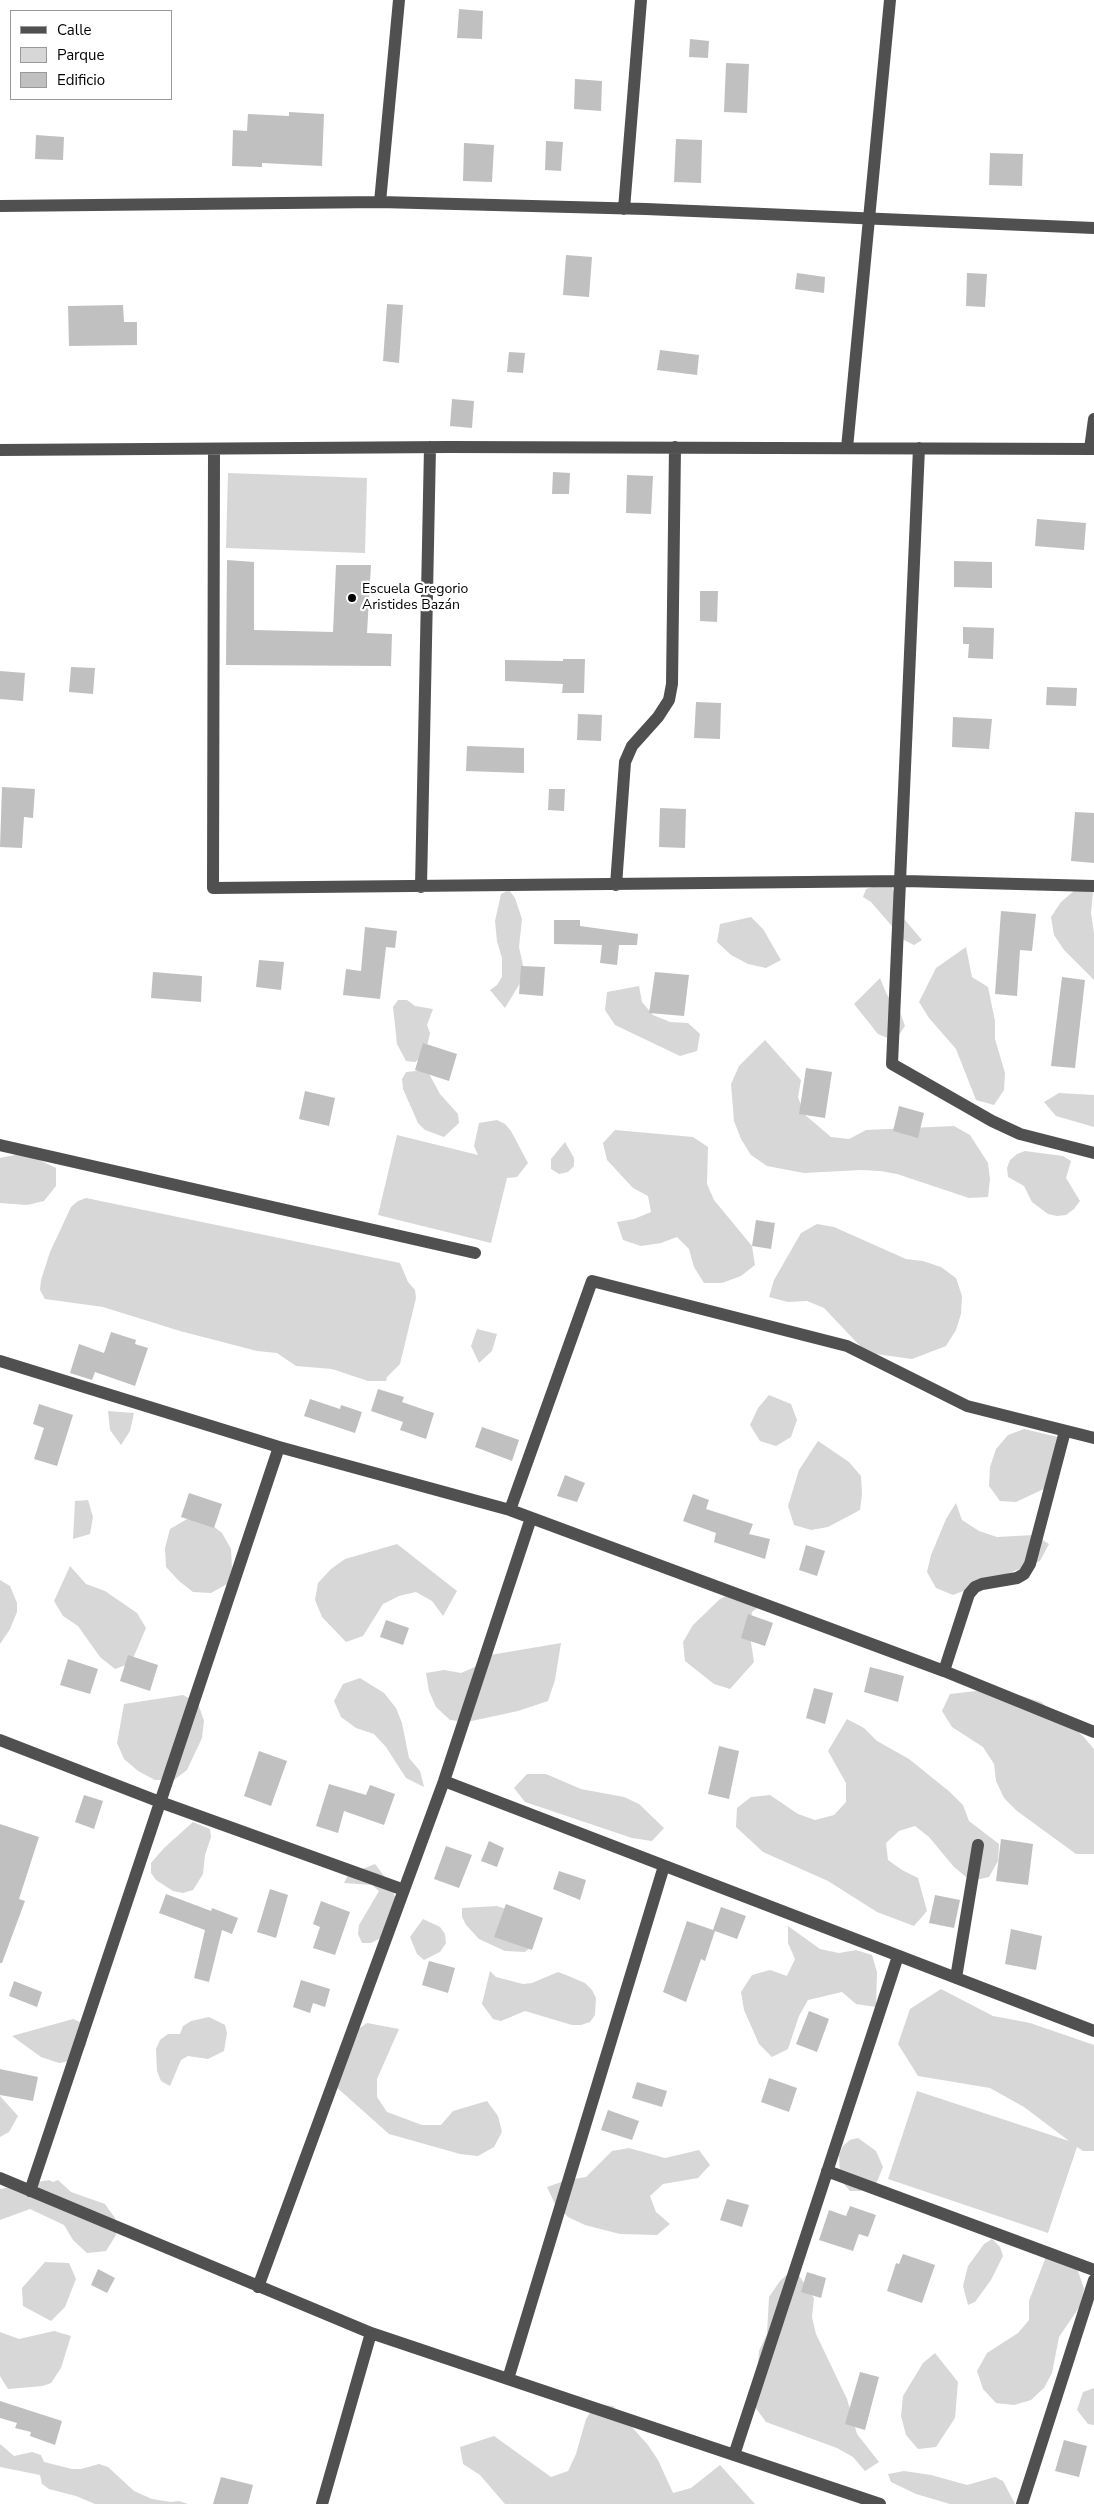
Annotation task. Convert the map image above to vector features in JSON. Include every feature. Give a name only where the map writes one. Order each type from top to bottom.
[{"type":"street","points":[[380,202],[399,0]]},
{"type":"street","points":[[624,209],[641,0]]},
{"type":"street","points":[[847,448],[890,0]]},
{"type":"street","points":[[0,206],[380,202],[624,209],[1094,228]]},
{"type":"street","points":[[0,450],[430,447],[1092,449],[1094,419]]},
{"type":"street","points":[[421,887],[430,447]]},
{"type":"street","points":[[616,885],[625,762],[632,746],[658,717],[669,700],[672,684],[674,447]]},
{"type":"street","points":[[919,448],[892,1064],[992,1121],[1020,1134],[1094,1153]]},
{"type":"street","points":[[214,449],[213,888],[901,882],[1094,886]]},
{"type":"street","points":[[0,1145],[475,1253]]},
{"type":"street","points":[[510,1510],[592,1281],[847,1346],[967,1406],[1094,1438]]},
{"type":"street","points":[[0,1361],[279,1447],[510,1510],[944,1671],[1094,1732]]},
{"type":"street","points":[[944,1671],[969,1594],[975,1587],[982,1584],[1017,1578],[1024,1574],[1030,1564],[1065,1431]]},
{"type":"street","points":[[30,2191],[279,1447]]},
{"type":"street","points":[[258,2287],[444,1780],[531,1518]]},
{"type":"street","points":[[0,1740],[160,1802],[404,1890]]},
{"type":"street","points":[[444,1780],[1094,2031]]},
{"type":"street","points":[[956,1978],[978,1845]]},
{"type":"street","points":[[508,2379],[664,1866]]},
{"type":"street","points":[[734,2455],[898,1956]]},
{"type":"street","points":[[827,2171],[1094,2270]]},
{"type":"street","points":[[0,2178],[371,2333],[880,2504]]},
{"type":"street","points":[[1022,2504],[1094,2280]]},
{"type":"street","points":[[322,2504],[371,2333]]},
{"type":"green space","points":[[228,473],[367,478],[365,553],[226,548]]},
{"type":"green space","points":[[890,882],[904,919],[922,940],[914,945],[904,940],[871,902],[863,897],[866,889]]},
{"type":"green space","points":[[1094,882],[1091,913],[1094,933],[1094,980],[1064,950],[1054,935],[1051,917],[1061,902],[1075,890]]},
{"type":"green space","points":[[509,890],[515,898],[522,919],[519,947],[525,975],[505,1008],[490,990],[497,985],[502,977],[502,958],[497,941],[495,921],[501,894]]},
{"type":"green space","points":[[751,917],[763,929],[781,960],[766,968],[748,964],[731,955],[717,942],[720,924]]},
{"type":"green space","points":[[966,947],[972,977],[988,987],[995,1021],[995,1039],[1005,1073],[1004,1090],[994,1105],[976,1100],[956,1049],[929,1018],[919,1002],[936,968]]},
{"type":"green space","points":[[880,978],[887,995],[899,1009],[905,1026],[895,1041],[878,1034],[854,1004]]},
{"type":"green space","points":[[639,986],[642,1002],[653,1015],[670,1022],[688,1023],[700,1034],[697,1051],[680,1056],[615,1025],[605,1010],[607,992]]},
{"type":"green space","points":[[398,1000],[407,1000],[415,1006],[433,1009],[427,1025],[430,1033],[426,1050],[422,1057],[415,1062],[406,1061],[397,1044],[393,1007]]},
{"type":"green space","points":[[765,1040],[801,1080],[798,1097],[804,1114],[831,1137],[849,1139],[866,1130],[954,1126],[970,1135],[988,1163],[990,1179],[988,1197],[969,1198],[897,1174],[880,1171],[804,1173],[767,1166],[751,1155],[741,1139],[734,1121],[731,1084],[739,1066]]},
{"type":"green space","points":[[427,1070],[440,1094],[458,1114],[459,1123],[444,1137],[425,1130],[418,1123],[403,1089],[402,1079],[406,1072]]},
{"type":"green space","points":[[1059,1093],[1094,1095],[1094,1127],[1056,1116],[1044,1102]]},
{"type":"green space","points":[[497,1120],[505,1124],[511,1131],[528,1163],[517,1177],[507,1178],[491,1243],[378,1215],[397,1135],[478,1155],[474,1146],[479,1123]]},
{"type":"green space","points":[[615,1130],[693,1137],[708,1147],[707,1184],[714,1200],[752,1246],[755,1265],[741,1276],[722,1283],[704,1283],[694,1267],[689,1249],[677,1237],[661,1243],[641,1246],[623,1240],[617,1222],[634,1219],[651,1212],[648,1196],[633,1188],[607,1160],[603,1143]]},
{"type":"green space","points":[[565,1142],[574,1158],[574,1166],[568,1172],[559,1174],[551,1169],[551,1159]]},
{"type":"green space","points":[[1025,1151],[1063,1156],[1071,1161],[1066,1178],[1080,1201],[1066,1215],[1048,1214],[1032,1202],[1024,1186],[1008,1177],[1007,1168],[1010,1160],[1017,1154]]},
{"type":"green space","points":[[25,1153],[56,1168],[56,1186],[44,1201],[27,1205],[0,1203],[0,1158]]},
{"type":"green space","points":[[86,1198],[400,1263],[408,1282],[415,1290],[416,1298],[400,1364],[387,1377],[386,1381],[368,1381],[332,1369],[296,1366],[277,1353],[257,1351],[180,1331],[103,1307],[45,1299],[40,1290],[41,1280],[50,1252],[71,1207],[78,1201]]},
{"type":"green space","points":[[817,1224],[834,1227],[906,1259],[923,1261],[941,1267],[956,1278],[962,1296],[961,1314],[956,1330],[946,1346],[912,1359],[876,1354],[861,1347],[824,1308],[807,1301],[788,1302],[769,1297],[774,1280],[801,1233]]},
{"type":"green space","points":[[477,1329],[497,1334],[492,1351],[479,1363],[471,1346]]},
{"type":"green space","points":[[769,1395],[791,1404],[797,1420],[791,1437],[776,1446],[760,1441],[750,1425],[758,1408]]},
{"type":"green space","points":[[108,1411],[134,1413],[130,1431],[121,1445],[110,1430]]},
{"type":"green space","points":[[1024,1429],[1062,1438],[1050,1486],[1016,1502],[1000,1501],[989,1486],[990,1467],[996,1449],[1008,1435]]},
{"type":"green space","points":[[818,1441],[849,1462],[861,1476],[862,1494],[860,1510],[828,1527],[811,1530],[794,1525],[788,1506],[799,1470]]},
{"type":"green space","points":[[88,1500],[93,1517],[90,1534],[73,1539],[75,1501]]},
{"type":"green space","points":[[956,1503],[962,1520],[979,1531],[997,1537],[1034,1535],[1049,1544],[1040,1561],[953,1595],[936,1588],[927,1572],[931,1555],[946,1519]]},
{"type":"green space","points":[[189,1518],[208,1522],[222,1533],[231,1549],[232,1568],[227,1584],[211,1593],[193,1592],[166,1567],[165,1548],[170,1529]]},
{"type":"green space","points":[[397,1544],[457,1591],[443,1616],[432,1601],[416,1592],[399,1596],[383,1604],[363,1636],[346,1642],[322,1617],[315,1600],[318,1583],[331,1569],[345,1559]]},
{"type":"green space","points":[[70,1566],[86,1584],[105,1591],[137,1613],[146,1628],[131,1663],[115,1669],[100,1657],[78,1626],[63,1616],[54,1601]]},
{"type":"green space","points":[[0,1580],[10,1586],[17,1603],[17,1612],[10,1629],[0,1644]]},
{"type":"green space","points":[[736,1591],[766,1601],[752,1612],[749,1629],[754,1662],[730,1689],[714,1684],[685,1661],[683,1642],[693,1625],[720,1599]]},
{"type":"green space","points":[[561,1643],[555,1680],[548,1701],[518,1711],[467,1722],[450,1720],[436,1707],[429,1691],[426,1673],[444,1670],[461,1673],[477,1666],[490,1655]]},
{"type":"green space","points":[[360,1678],[384,1693],[396,1708],[402,1723],[409,1758],[420,1771],[424,1787],[406,1778],[386,1747],[374,1734],[356,1728],[341,1717],[334,1701],[343,1684]]},
{"type":"green space","points":[[985,1690],[1022,1696],[1041,1702],[1083,1736],[1094,1749],[1094,1854],[1076,1854],[1017,1811],[1004,1798],[996,1781],[994,1764],[983,1747],[952,1727],[942,1711],[950,1694]]},
{"type":"green space","points":[[183,1695],[198,1703],[204,1721],[202,1738],[187,1770],[174,1780],[155,1780],[138,1771],[124,1759],[117,1743],[124,1704]]},
{"type":"green space","points":[[847,1719],[864,1728],[877,1741],[909,1759],[950,1792],[963,1805],[969,1821],[999,1844],[998,1861],[989,1877],[971,1881],[954,1867],[929,1837],[915,1826],[899,1831],[886,1843],[888,1860],[918,1878],[927,1911],[914,1926],[877,1912],[828,1881],[763,1852],[736,1827],[737,1808],[751,1797],[770,1795],[798,1814],[815,1820],[834,1815],[846,1802],[846,1783],[828,1751]]},
{"type":"green space","points":[[527,1774],[546,1774],[581,1789],[624,1797],[639,1804],[664,1828],[652,1841],[632,1838],[525,1802],[514,1788]]},
{"type":"green space","points":[[193,1822],[210,1829],[211,1837],[205,1855],[203,1874],[193,1890],[183,1893],[173,1891],[156,1880],[151,1873],[151,1863],[164,1848]]},
{"type":"green space","points":[[375,1864],[391,1885],[397,1903],[387,1935],[371,1943],[362,1943],[358,1934],[359,1925],[379,1891],[372,1885],[344,1883],[348,1875]]},
{"type":"green space","points":[[497,1906],[506,1909],[532,1946],[525,1952],[505,1951],[479,1939],[466,1925],[462,1917],[462,1908]]},
{"type":"green space","points":[[423,1919],[440,1927],[445,1934],[446,1943],[440,1952],[424,1960],[417,1954],[410,1937]]},
{"type":"green space","points":[[788,1926],[820,1949],[839,1953],[856,1950],[872,1955],[877,1972],[876,2007],[856,2004],[842,1992],[808,2000],[799,2016],[788,2049],[772,2057],[759,2044],[744,2010],[741,1992],[752,1975],[770,1970],[787,1976],[795,1959],[788,1943]]},
{"type":"green space","points":[[490,1971],[496,1977],[523,1984],[532,1983],[558,1972],[566,1975],[585,1983],[592,1990],[596,1998],[595,2015],[590,2022],[581,2025],[572,2025],[525,2011],[501,2021],[493,2019],[482,2004]]},
{"type":"green space","points":[[941,1989],[993,2016],[1030,2023],[1094,2045],[1094,2151],[1083,2151],[1077,2147],[1048,2233],[888,2179],[917,2091],[1069,2141],[1024,2107],[990,2088],[918,2076],[898,2044],[910,2009]]},
{"type":"green space","points":[[209,2017],[225,2025],[227,2033],[224,2051],[208,2059],[188,2056],[181,2060],[170,2086],[161,2081],[157,2071],[156,2049],[160,2040],[168,2034],[180,2034],[183,2026],[191,2021]]},
{"type":"green space","points":[[73,2019],[89,2026],[86,2045],[76,2060],[59,2063],[41,2057],[12,2036]]},
{"type":"green space","points":[[367,2023],[399,2029],[377,2079],[377,2097],[387,2112],[422,2125],[441,2125],[453,2111],[487,2101],[498,2116],[502,2132],[494,2147],[478,2156],[460,2154],[389,2134],[334,2085],[351,2034]]},
{"type":"green space","points":[[0,2096],[18,2116],[9,2132],[0,2137]]},
{"type":"green space","points":[[858,2138],[876,2151],[883,2167],[876,2184],[860,2191],[850,2191],[840,2175],[839,2155],[843,2146],[850,2140]]},
{"type":"green space","points":[[629,2148],[665,2158],[699,2150],[710,2165],[698,2178],[663,2184],[650,2196],[656,2212],[670,2224],[657,2235],[620,2234],[585,2225],[568,2217],[555,2204],[547,2187],[567,2180],[586,2177],[612,2151]]},
{"type":"green space","points":[[49,2180],[53,2182],[58,2180],[71,2192],[105,2204],[115,2218],[116,2235],[106,2251],[87,2253],[73,2240],[64,2225],[30,2209],[0,2220],[0,2189]]},
{"type":"green space","points":[[992,2239],[1000,2247],[1003,2256],[991,2280],[975,2302],[968,2305],[963,2286],[968,2266],[984,2244]]},
{"type":"green space","points":[[1047,2254],[1065,2257],[1078,2271],[1084,2289],[1080,2306],[1059,2337],[1052,2373],[1044,2388],[1031,2400],[1014,2405],[996,2403],[983,2389],[977,2371],[987,2353],[1018,2333],[1029,2320],[1029,2301]]},
{"type":"green space","points":[[45,2262],[69,2263],[76,2279],[65,2307],[51,2321],[23,2306],[22,2288]]},
{"type":"green space","points":[[794,2268],[814,2298],[812,2317],[816,2334],[847,2399],[857,2434],[879,2462],[865,2471],[853,2457],[837,2448],[766,2422],[755,2407],[759,2351],[767,2334],[769,2297],[780,2281]]},
{"type":"green space","points":[[54,2331],[71,2336],[61,2368],[51,2383],[43,2386],[8,2389],[0,2376],[0,2332],[19,2339]]},
{"type":"green space","points":[[935,2353],[958,2382],[955,2418],[936,2447],[918,2449],[906,2435],[901,2416],[903,2396],[923,2363]]},
{"type":"green space","points":[[1094,2388],[1094,2425],[1088,2424],[1077,2410],[1083,2392]]},
{"type":"green space","points":[[596,2404],[613,2406],[648,2445],[658,2460],[673,2493],[691,2488],[720,2465],[755,2504],[505,2504],[480,2475],[463,2464],[460,2447],[494,2436],[551,2477],[568,2471],[576,2454],[586,2419]]},
{"type":"green space","points":[[0,2444],[14,2456],[32,2452],[41,2455],[44,2462],[72,2469],[81,2469],[99,2464],[108,2467],[134,2491],[152,2499],[171,2502],[179,2501],[188,2504],[95,2504],[76,2496],[49,2489],[42,2484],[40,2475],[0,2467]]},
{"type":"green space","points":[[904,2471],[931,2475],[967,2485],[995,2477],[1003,2481],[1015,2504],[950,2504],[916,2494],[891,2482],[888,2474]]},
{"type":"building","points":[[459,9],[483,11],[482,39],[457,38]]},
{"type":"building","points":[[690,39],[709,41],[708,58],[689,57]]},
{"type":"building","points":[[726,63],[749,64],[747,113],[724,112]]},
{"type":"building","points":[[575,79],[602,81],[601,111],[574,109]]},
{"type":"building","points":[[289,112],[324,114],[322,166],[262,163],[262,167],[232,166],[233,130],[247,131],[248,114],[289,116]]},
{"type":"building","points":[[36,135],[64,137],[63,160],[35,159]]},
{"type":"building","points":[[676,139],[702,140],[701,183],[674,182]]},
{"type":"building","points":[[546,141],[563,142],[561,171],[545,170]]},
{"type":"building","points":[[464,143],[494,145],[492,182],[463,181]]},
{"type":"building","points":[[990,153],[1023,154],[1022,186],[989,185]]},
{"type":"building","points":[[566,255],[592,257],[589,297],[563,295]]},
{"type":"building","points":[[797,273],[825,277],[824,293],[795,289]]},
{"type":"building","points":[[967,273],[987,274],[985,307],[966,306]]},
{"type":"building","points":[[387,304],[403,305],[399,363],[383,361]]},
{"type":"building","points":[[123,305],[124,322],[137,322],[137,345],[69,346],[68,306]]},
{"type":"building","points":[[660,350],[699,355],[697,375],[657,370]]},
{"type":"building","points":[[509,352],[525,353],[523,373],[507,372]]},
{"type":"building","points":[[452,399],[474,401],[472,428],[450,426]]},
{"type":"building","points":[[553,472],[570,473],[569,494],[552,494]]},
{"type":"building","points":[[627,475],[653,476],[651,514],[626,513]]},
{"type":"building","points":[[1037,519],[1086,523],[1084,550],[1035,546]]},
{"type":"building","name":"Escuela Gregorio Aristides Bazán","points":[[227,560],[254,562],[254,630],[333,632],[336,565],[371,565],[367,633],[392,634],[391,666],[226,665]]},
{"type":"building","points":[[954,561],[992,562],[992,588],[954,587]]},
{"type":"building","points":[[700,591],[718,591],[717,622],[700,621]]},
{"type":"building","points":[[963,627],[994,628],[993,659],[968,658],[969,644],[963,644]]},
{"type":"building","points":[[563,659],[585,659],[584,693],[562,693],[563,684],[505,681],[505,660],[563,661]]},
{"type":"building","points":[[71,667],[95,668],[93,694],[69,692]]},
{"type":"building","points":[[0,671],[25,673],[23,701],[0,699]]},
{"type":"building","points":[[1047,687],[1077,688],[1076,706],[1046,705]]},
{"type":"building","points":[[696,702],[721,703],[720,739],[694,738]]},
{"type":"building","points":[[578,714],[602,715],[601,741],[577,740]]},
{"type":"building","points":[[953,717],[992,719],[989,749],[952,747]]},
{"type":"building","points":[[467,746],[524,748],[524,773],[466,771]]},
{"type":"building","points":[[2,787],[35,789],[33,818],[24,817],[22,848],[0,847]]},
{"type":"building","points":[[549,789],[565,789],[564,811],[548,810]]},
{"type":"building","points":[[660,808],[686,809],[685,848],[659,847]]},
{"type":"building","points":[[1075,812],[1094,813],[1094,863],[1071,861]]},
{"type":"building","points":[[1001,911],[1036,914],[1032,951],[1020,950],[1017,996],[995,994]]},
{"type":"building","points":[[554,920],[580,920],[580,926],[638,934],[637,945],[619,945],[617,965],[600,963],[602,945],[554,944]]},
{"type":"building","points":[[365,927],[397,931],[395,948],[386,947],[380,999],[343,995],[346,969],[361,971]]},
{"type":"building","points":[[259,960],[284,962],[281,990],[256,987]]},
{"type":"building","points":[[521,966],[545,967],[543,996],[519,994]]},
{"type":"building","points":[[153,972],[202,976],[201,1002],[151,998]]},
{"type":"building","points":[[655,972],[689,975],[684,1016],[649,1013]]},
{"type":"building","points":[[1062,977],[1085,980],[1075,1068],[1051,1066]]},
{"type":"building","points":[[423,1043],[457,1054],[449,1081],[415,1070]]},
{"type":"building","points":[[806,1068],[832,1072],[825,1118],[799,1114]]},
{"type":"building","points":[[305,1091],[335,1098],[329,1126],[299,1119]]},
{"type":"building","points":[[899,1106],[924,1113],[918,1138],[893,1131]]},
{"type":"building","points":[[756,1220],[775,1223],[771,1249],[752,1246]]},
{"type":"building","points":[[111,1332],[136,1340],[135,1344],[148,1348],[135,1386],[95,1372],[92,1380],[70,1373],[79,1344],[104,1353]]},
{"type":"building","points":[[378,1389],[404,1397],[402,1402],[434,1413],[426,1439],[400,1430],[403,1422],[371,1411]]},
{"type":"building","points":[[310,1399],[340,1409],[341,1405],[362,1412],[355,1433],[304,1416]]},
{"type":"building","points":[[39,1404],[73,1415],[57,1466],[34,1459],[44,1428],[33,1424]]},
{"type":"building","points":[[482,1427],[519,1440],[512,1461],[475,1447]]},
{"type":"building","points":[[565,1475],[585,1483],[577,1502],[557,1496]]},
{"type":"building","points":[[189,1493],[222,1504],[214,1528],[181,1517]]},
{"type":"building","points":[[693,1494],[709,1500],[706,1509],[753,1524],[749,1534],[770,1539],[765,1559],[714,1542],[716,1533],[683,1521]]},
{"type":"building","points":[[806,1545],[825,1551],[817,1576],[799,1570]]},
{"type":"building","points":[[748,1614],[773,1623],[765,1646],[741,1638]]},
{"type":"building","points":[[386,1620],[409,1628],[403,1645],[380,1637]]},
{"type":"building","points":[[128,1655],[158,1665],[150,1691],[120,1681]]},
{"type":"building","points":[[68,1659],[98,1669],[90,1694],[60,1685]]},
{"type":"building","points":[[870,1667],[904,1676],[898,1702],[864,1692]]},
{"type":"building","points":[[814,1688],[833,1693],[825,1724],[806,1718]]},
{"type":"building","points":[[719,1746],[739,1751],[729,1799],[708,1794]]},
{"type":"building","points":[[259,1751],[287,1761],[271,1806],[244,1796]]},
{"type":"building","points":[[329,1784],[366,1795],[370,1785],[395,1794],[384,1825],[344,1811],[338,1833],[316,1826]]},
{"type":"building","points":[[84,1795],[103,1801],[94,1829],[75,1822]]},
{"type":"building","points":[[0,1824],[39,1837],[19,1899],[25,1901],[2,1963],[0,1963]]},
{"type":"building","points":[[1001,1839],[1033,1844],[1028,1885],[996,1881]]},
{"type":"building","points":[[489,1841],[504,1848],[497,1867],[481,1861]]},
{"type":"building","points":[[446,1846],[472,1855],[459,1888],[434,1879]]},
{"type":"building","points":[[559,1871],[586,1880],[580,1900],[553,1889]]},
{"type":"building","points":[[270,1889],[288,1895],[276,1938],[257,1932]]},
{"type":"building","points":[[166,1894],[211,1911],[212,1908],[238,1918],[232,1934],[222,1930],[209,1982],[194,1978],[205,1930],[159,1913]]},
{"type":"building","points":[[935,1895],[960,1900],[954,1928],[929,1923]]},
{"type":"building","points":[[321,1901],[350,1912],[335,1955],[313,1948],[320,1927],[313,1924]]},
{"type":"building","points":[[506,1904],[543,1918],[532,1950],[494,1937]]},
{"type":"building","points":[[721,1907],[746,1916],[737,1939],[715,1931],[705,1961],[701,1959],[686,2002],[663,1992],[687,1921],[713,1930]]},
{"type":"building","points":[[1011,1929],[1042,1936],[1036,1970],[1005,1964]]},
{"type":"building","points":[[429,1961],[455,1968],[448,1993],[422,1985]]},
{"type":"building","points":[[301,1980],[330,1989],[325,2007],[313,2003],[310,2013],[293,2007]]},
{"type":"building","points":[[14,1981],[42,1992],[37,2007],[9,1996]]},
{"type":"building","points":[[809,2011],[829,2019],[817,2052],[796,2044]]},
{"type":"building","points":[[0,2069],[38,2077],[33,2101],[0,2095]]},
{"type":"building","points":[[769,2078],[797,2088],[789,2112],[761,2102]]},
{"type":"building","points":[[637,2082],[667,2091],[662,2107],[632,2098]]},
{"type":"building","points":[[608,2110],[639,2121],[632,2140],[601,2130]]},
{"type":"building","points":[[727,2199],[749,2205],[742,2227],[720,2220]]},
{"type":"building","points":[[850,2206],[876,2215],[868,2237],[859,2234],[853,2251],[819,2240],[829,2210],[846,2216]]},
{"type":"building","points":[[903,2254],[935,2265],[922,2303],[887,2291],[896,2263],[899,2264]]},
{"type":"building","points":[[98,2269],[115,2278],[107,2293],[91,2285]]},
{"type":"building","points":[[807,2272],[826,2278],[821,2298],[801,2292]]},
{"type":"building","points":[[860,2372],[879,2377],[865,2430],[845,2424]]},
{"type":"building","points":[[0,2401],[62,2421],[55,2445],[30,2436],[31,2432],[15,2428],[17,2423],[0,2418]]},
{"type":"building","points":[[1064,2440],[1087,2446],[1079,2477],[1055,2471]]},
{"type":"building","points":[[221,2477],[253,2485],[248,2504],[213,2504]]},
{"type":"place","name":"Escuela Gregorio Aristides Bazán","points":[[352,598]]}]
